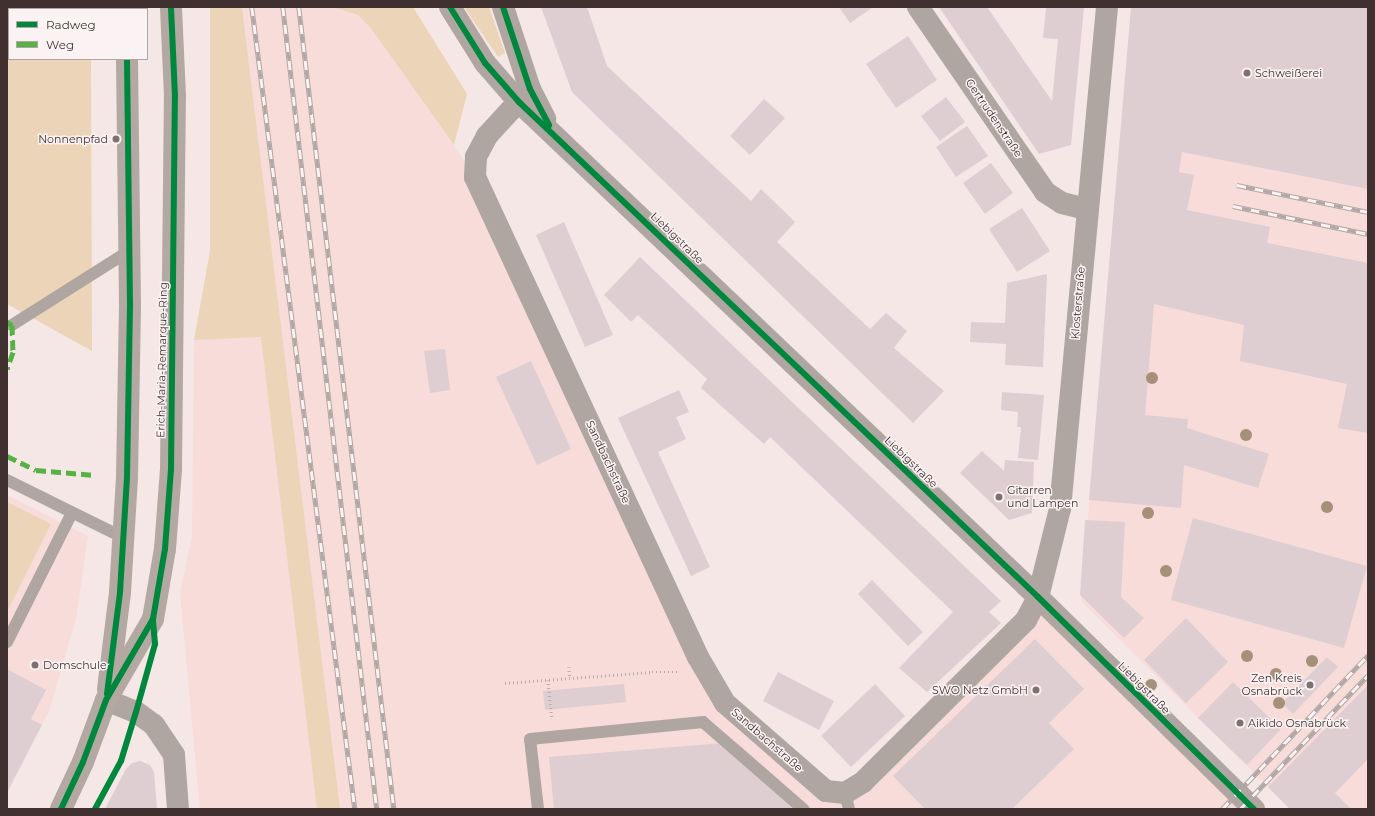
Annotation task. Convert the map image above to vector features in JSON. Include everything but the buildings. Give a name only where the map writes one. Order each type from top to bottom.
[{"type":"main road","name":"Erich-Maria-Remarque-Ring","points":[[61,809],[83,762],[106,700],[152,619],[165,549],[171,454],[175,96],[171,7]]},
{"type":"main road","name":"Erich-Maria-Remarque-Ring","points":[[106,700],[120,592],[128,477],[130,251],[127,60]]},
{"type":"street","name":"Liebigstraße","points":[[450,7],[485,63],[524,95],[552,132],[1038,597],[1254,809]]},
{"type":"street","name":"Liebigstraße","points":[[503,7],[524,95]]},
{"type":"street","name":"Gertrudenstraße","points":[[918,7],[1045,192],[1062,203],[1086,209]]},
{"type":"street","name":"Klosterstraße","points":[[1038,597],[1060,509],[1086,209],[1107,7]]},
{"type":"street","name":"Sandbachstraße","points":[[524,95],[487,136],[476,157],[475,177],[707,673],[725,703],[826,791],[847,801],[863,782],[1026,620],[1038,597]]},
{"type":"street","points":[[106,700],[136,712],[154,725],[174,755],[178,809]]},
{"type":"lane","points":[[12,325],[130,251]]},
{"type":"lane","points":[[7,480],[124,538]]},
{"type":"lane","points":[[7,642],[72,512]]},
{"type":"lane","points":[[538,809],[530,739],[703,722],[803,809]]},
{"type":"path","points":[[569,667],[570,678]]},
{"type":"path","points":[[505,683],[652,672],[707,673]]},
{"type":"path","points":[[548,680],[551,713]]},
{"type":"shaded area","points":[[7,7],[91,7],[8,8],[8,60],[91,60],[92,351],[7,304]]},
{"type":"shaded area","points":[[210,7],[242,7],[340,809],[317,809],[261,337],[194,340],[210,251]]},
{"type":"shaded area","points":[[242,7],[332,7],[358,15],[370,27],[454,145],[475,177],[725,703],[845,793],[1038,597],[1254,809],[200,809],[180,593],[192,536],[194,340],[282,336]]},
{"type":"shaded area","points":[[332,7],[413,7],[467,94],[454,145],[370,27],[358,15]]},
{"type":"shaded area","points":[[464,7],[489,7],[505,53],[498,57]]},
{"type":"shaded area","points":[[1368,7],[1368,809],[1290,809],[1081,601],[1120,140]]},
{"type":"shaded area","name":"Domschule","points":[[7,495],[88,536],[76,619],[49,711],[7,794]]},
{"type":"shaded area","points":[[7,502],[51,524],[7,612]]},
{"type":"railway","points":[[252,7],[355,809]]},
{"type":"railway","points":[[283,7],[377,809]]},
{"type":"railway","points":[[299,7],[394,809]]},
{"type":"railway","points":[[1237,185],[1368,212]]},
{"type":"railway","points":[[1233,206],[1368,234]]},
{"type":"railway","points":[[1222,809],[1368,655]]},
{"type":"railway","points":[[1240,809],[1368,675]]},
{"type":"marked path","points":[[7,322],[12,325],[13,352],[7,369]]},
{"type":"marked path","points":[[7,456],[36,470],[95,475]]},
{"type":"cycle path","points":[[61,809],[83,762],[106,700],[153,619],[165,549],[171,470],[175,96],[171,7]]},
{"type":"cycle path","points":[[450,7],[485,63],[519,102],[1038,597],[1254,809]]},
{"type":"cycle path","points":[[503,7],[530,89],[549,125]]},
{"type":"cycle path","points":[[107,694],[120,592],[127,477],[130,305],[127,60]]},
{"type":"cycle path","points":[[95,809],[121,761],[136,712],[155,644],[153,619]]},
{"type":"place","name":"Schweißerei","points":[[1247,73]]},
{"type":"place","name":"Nonnenpfad","points":[[116,139]]},
{"type":"place","name":"Gitarren und Lampen","points":[[999,497]]},
{"type":"place","name":"Domschule","points":[[35,665]]},
{"type":"place","name":"Zen Kreis Osnabrück","points":[[1310,685]]},
{"type":"place","name":"SWO Netz GmbH","points":[[1036,690]]},
{"type":"place","name":"Aikido Osnabrück","points":[[1240,723]]}]
